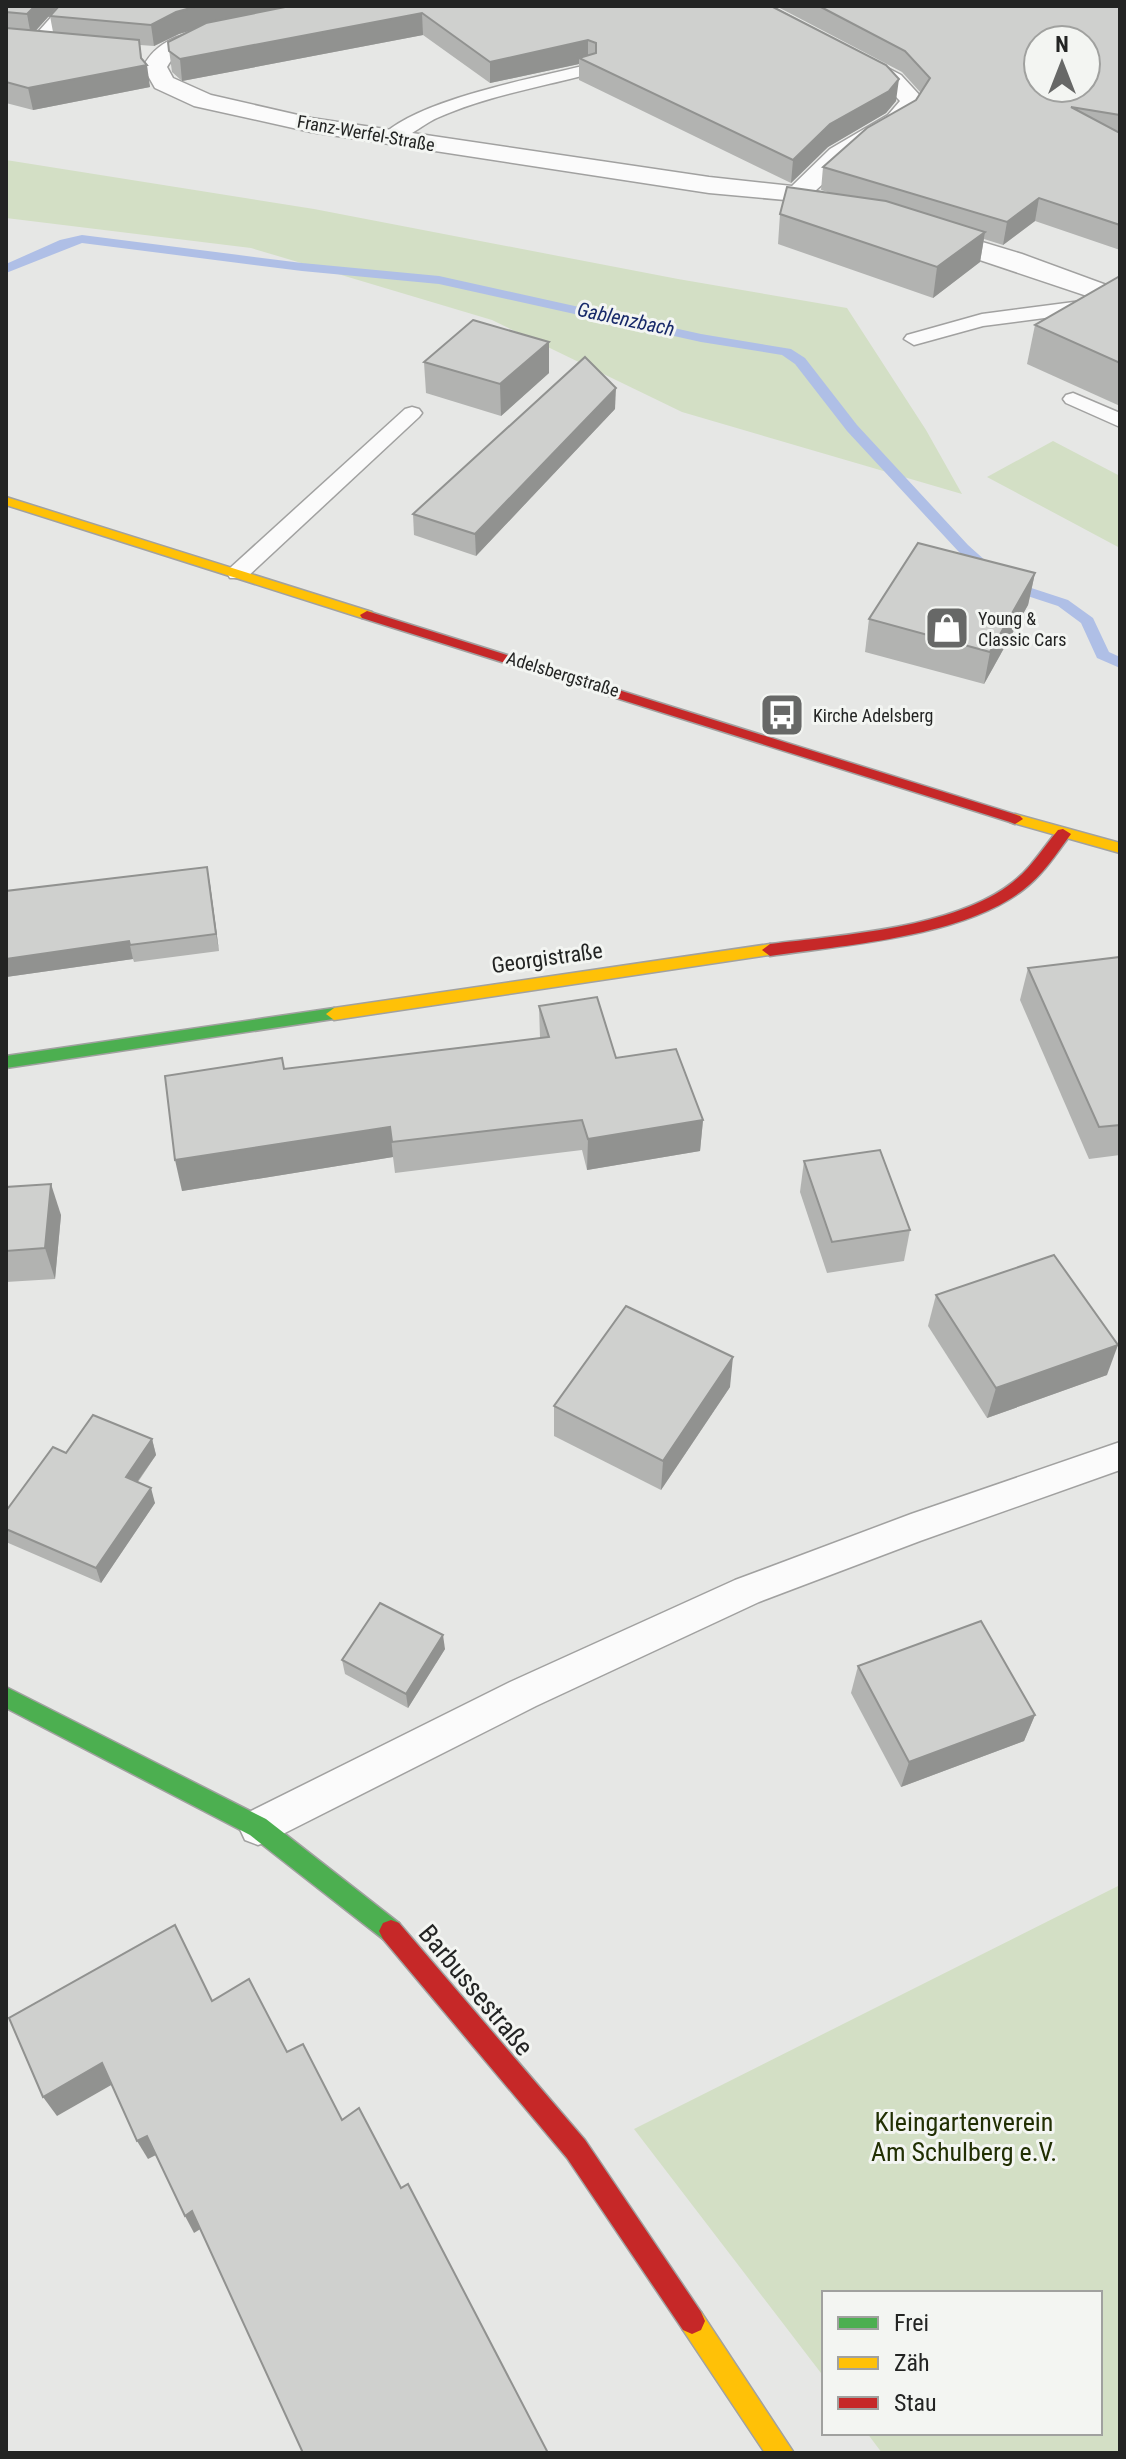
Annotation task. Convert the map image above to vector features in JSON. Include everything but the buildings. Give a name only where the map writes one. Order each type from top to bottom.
[{"type":"street","points":[[753,6],[893,80],[912,100],[906,112],[856,141],[816,172],[799,194]]},
{"type":"street","name":"Franz-Werfel-Straße","points":[[243,28],[187,42],[153,55],[163,83],[203,101],[387,139],[709,185],[799,194],[844,208]]},
{"type":"street","points":[[905,227],[1012,260],[1120,300]]},
{"type":"street","name":"Adelsbergstraße","points":[[6,501],[1063,834],[1120,848]]},
{"type":"street","name":"Georgistraße","points":[[6,1062],[841,940],[920,925],[951,918],[1016,888],[1063,834]]},
{"type":"street","name":"Barbussestraße","points":[[6,1697],[258,1827],[397,1936],[566,2138],[781,2453]]},
{"type":"lane","points":[[37,44],[69,6]]},
{"type":"lane","points":[[387,139],[412,123],[447,109],[587,70]]},
{"type":"lane","points":[[914,339],[982,320],[1120,300]]},
{"type":"lane","points":[[1073,399],[1120,421]]},
{"type":"lane","points":[[238,573],[412,413]]},
{"type":"lane","points":[[258,1827],[523,1694],[747,1591],[911,1529],[1120,1456]]},
{"type":"green space","points":[[6,160],[314,209],[847,308],[926,430],[962,494],[682,412],[492,320],[251,248],[6,218]]},
{"type":"green space","points":[[1053,441],[1120,476],[1120,548],[987,477]]},
{"type":"green space","name":"Kleingartenverein Am Schulberg e.V.","points":[[1120,1885],[1120,2453],[882,2453],[868,2435],[1102,2435],[1102,2291],[822,2291],[822,2374],[634,2129]]},
{"type":"waterway","name":"Gablenzbach","points":[[6,269],[64,243],[82,239],[302,267],[439,280],[701,338],[786,352],[800,361],[852,428],[963,548],[1002,583],[1063,603],[1088,621],[1102,655],[1120,663]]},
{"type":"traffic: fast","points":[[6,1062],[334,1014]]},
{"type":"traffic: fast","points":[[6,1697],[258,1827],[391,1931]]},
{"type":"traffic: slow","points":[[6,501],[367,615]]},
{"type":"traffic: slow","points":[[1015,819],[1120,848]]},
{"type":"traffic: slow","points":[[334,1014],[770,950]]},
{"type":"traffic: slow","points":[[692,2321],[781,2453]]},
{"type":"traffic: jam","points":[[367,615],[1015,819]]},
{"type":"traffic: jam","points":[[770,950],[896,932],[986,904],[1021,884],[1063,834]]},
{"type":"traffic: jam","points":[[391,1931],[576,2149],[692,2321]]},
{"type":"place","name":"Young & Classic Cars","points":[[947,628]]},
{"type":"place","name":"Kirche Adelsberg","points":[[782,715]]}]
